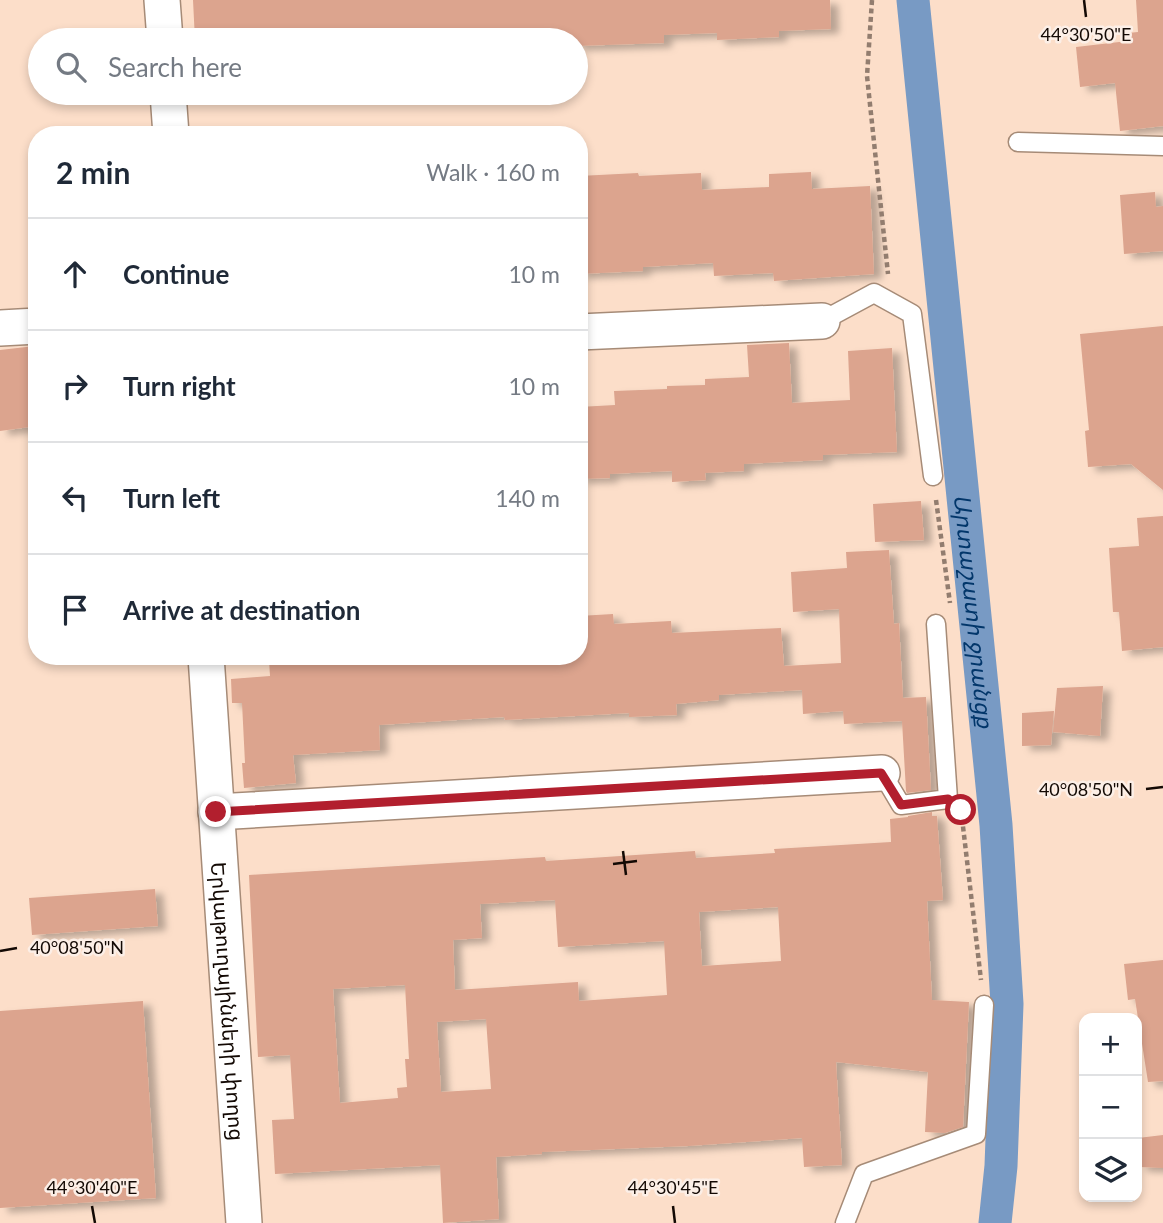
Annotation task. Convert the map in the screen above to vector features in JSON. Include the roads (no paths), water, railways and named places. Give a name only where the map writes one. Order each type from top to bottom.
[{"type":"street","points":[[162,0],[164,28]]},
{"type":"street","points":[[170,105],[171,126]]},
{"type":"street","points":[[588,332],[822,321]]},
{"type":"street","points":[[0,328],[28,326]]},
{"type":"street","name":"Երկաթուղայինների փողոց","points":[[207,665],[244,1223]]},
{"type":"street","points":[[216,812],[881,773]]},
{"type":"lane","points":[[1018,142],[1163,146]]},
{"type":"lane","points":[[822,321],[874,293],[912,314],[933,476]]},
{"type":"lane","points":[[881,773],[901,805],[948,799],[936,624]]},
{"type":"lane","points":[[845,1223],[864,1174],[976,1134],[984,1005]]},
{"type":"waterway","name":"Արտաշատի ջրանցք","points":[[913,0],[996,825],[1007,1004],[1001,1166],[995,1223]]}]
